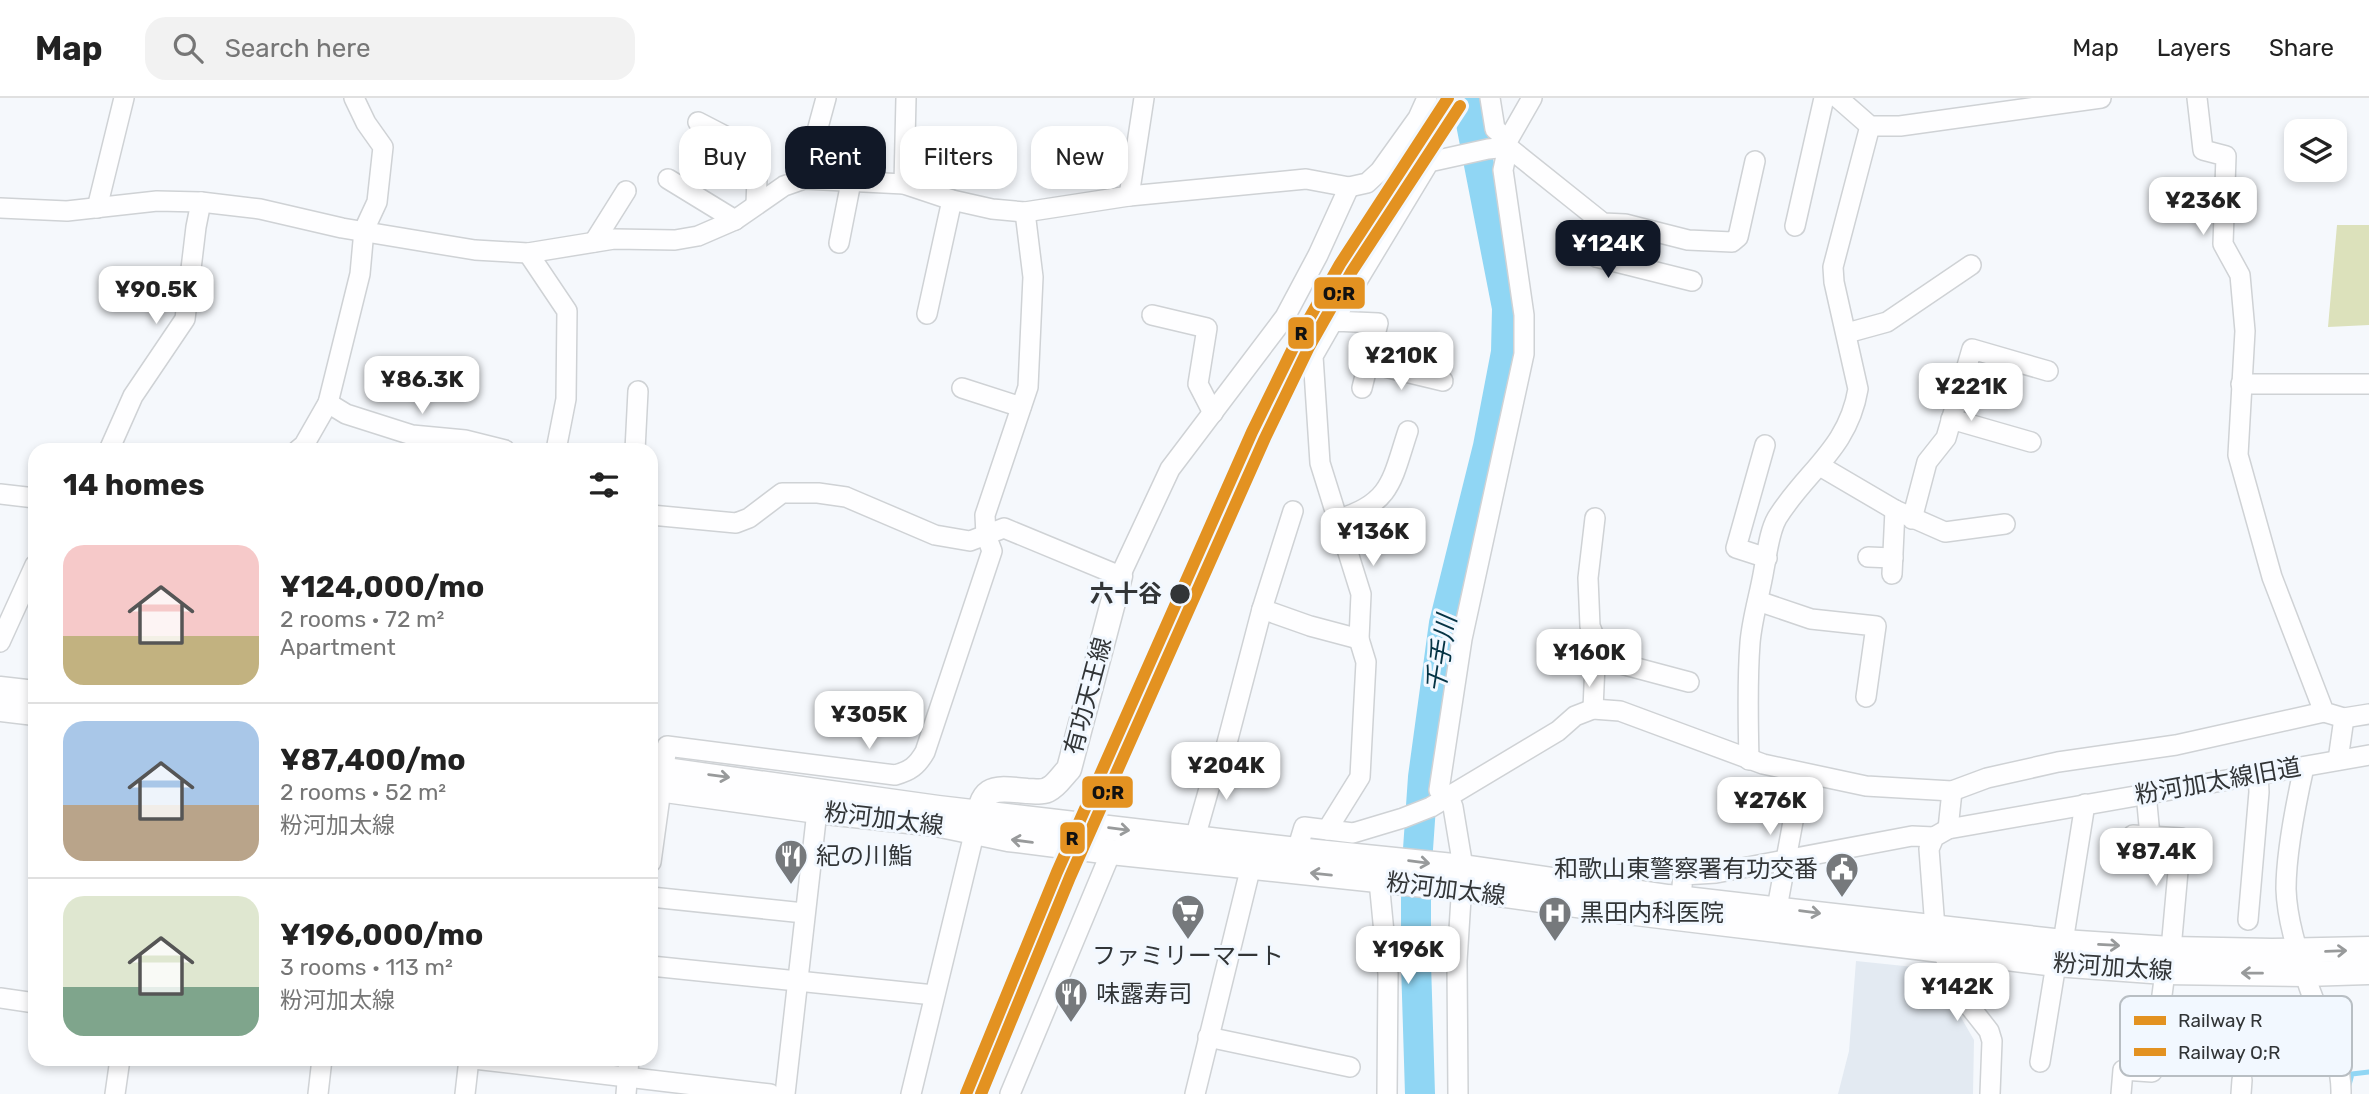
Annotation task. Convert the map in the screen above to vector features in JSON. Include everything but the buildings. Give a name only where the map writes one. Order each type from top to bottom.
[{"type":"main road","name":"有功天王線","points":[[977,821],[984,796],[991,791],[1003,789],[1040,792],[1050,789],[1069,769],[1120,576]]},
{"type":"main road","points":[[0,689],[28,692]]},
{"type":"main road","points":[[0,709],[28,712]]},
{"type":"main road","name":"粉河加太線","points":[[658,767],[817,811],[1195,838],[1252,856],[1297,850],[1385,874]]},
{"type":"main road","name":"粉河加太線","points":[[658,767],[977,821],[1008,839],[1111,852],[1252,856],[1385,874],[1457,878],[1777,908],[1939,939]]},
{"type":"main road","name":"粉河加太線","points":[[1457,878],[1632,913],[1939,939],[2060,953],[2168,960],[2302,963],[2369,972]]},
{"type":"main road","name":"粉河加太線","points":[[2302,963],[2369,949]]},
{"type":"street","points":[[97,208],[124,98]]},
{"type":"street","points":[[305,443],[328,403],[360,274],[364,230],[377,202],[383,147],[366,123],[354,98]]},
{"type":"street","points":[[818,126],[826,98]]},
{"type":"street","points":[[905,126],[906,98]]},
{"type":"street","points":[[1129,196],[1143,98]]},
{"type":"street","points":[[919,189],[992,209],[1025,212],[1129,196],[1306,179],[1349,187],[1367,183],[1380,171],[1418,118],[1427,98]]},
{"type":"street","points":[[1458,1094],[1457,878],[1453,807],[1449,797],[1440,790],[1462,639],[1524,354],[1524,315],[1503,170],[1502,146],[1495,129],[1490,98]]},
{"type":"street","points":[[1327,830],[1360,777],[1366,662],[1359,639],[1361,594],[1320,463],[1313,356],[1429,162],[1502,146],[1532,98]]},
{"type":"street","points":[[1795,226],[1824,98]]},
{"type":"street","points":[[1838,98],[1870,126],[1900,126],[2101,98]]},
{"type":"street","points":[[2197,98],[2203,150],[2226,156],[2223,244],[2240,275],[2245,331],[2238,455],[2272,576],[2324,712]]},
{"type":"street","points":[[698,122],[758,153],[757,204]]},
{"type":"street","points":[[1749,760],[1747,686],[1750,640],[1776,521],[1793,495],[1821,466],[1846,429],[1855,407],[1857,389],[1833,267],[1870,126]]},
{"type":"street","points":[[1502,146],[1603,223],[1625,223],[1688,240],[1732,243],[1738,237],[1755,161]]},
{"type":"street","points":[[668,179],[735,220]]},
{"type":"street","points":[[0,208],[67,211],[157,201],[201,202],[260,209],[342,228],[475,250],[528,253],[614,239],[675,240],[698,236],[735,220],[785,186]]},
{"type":"street","points":[[658,516],[736,523],[749,518],[782,493],[818,493],[846,497],[935,535],[970,541],[1004,528],[1120,576],[1170,469],[1285,317],[1318,255],[1349,187]]},
{"type":"street","points":[[839,243],[850,189]]},
{"type":"street","points":[[594,243],[626,191]]},
{"type":"street","points":[[927,314],[952,200]]},
{"type":"street","points":[[111,443],[133,396],[185,318],[201,202]]},
{"type":"street","points":[[658,767],[895,775],[907,772],[918,764],[925,752],[992,551],[986,535],[985,514],[1028,387],[1033,277],[1025,212]]},
{"type":"street","points":[[1603,223],[1596,257],[1692,281]]},
{"type":"street","points":[[528,253],[567,311],[566,399],[557,443]]},
{"type":"street","points":[[1847,333],[1887,321],[1970,265]]},
{"type":"street","points":[[1153,315],[1207,328],[1198,384],[1213,413]]},
{"type":"street","points":[[1333,321],[1378,323],[1362,388]]},
{"type":"street","points":[[1868,557],[1892,566],[1903,514],[1927,462],[1946,438],[1972,349],[2048,371]]},
{"type":"street","points":[[1368,363],[1443,381]]},
{"type":"street","points":[[2241,384],[2369,384]]},
{"type":"street","points":[[962,388],[1021,407]]},
{"type":"street","points":[[635,443],[638,391]]},
{"type":"street","points":[[328,403],[346,414],[412,436],[477,443]]},
{"type":"street","points":[[1951,419],[2031,442]]},
{"type":"street","points":[[1339,519],[1364,512],[1390,487],[1408,431]]},
{"type":"street","points":[[1765,445],[1736,548],[1766,558]]},
{"type":"street","points":[[1821,466],[1903,514],[1945,532],[2006,524]]},
{"type":"street","points":[[0,495],[28,497]]},
{"type":"street","points":[[1222,762],[1262,609],[1293,511]]},
{"type":"street","points":[[1593,709],[1596,642],[1590,625],[1588,578],[1595,518]]},
{"type":"street","points":[[0,642],[28,580]]},
{"type":"street","points":[[1758,601],[1811,619],[1876,625],[1866,697]]},
{"type":"street","points":[[1262,609],[1359,639]]},
{"type":"street","points":[[1595,657],[1689,682]]},
{"type":"street","points":[[1297,850],[1304,827],[1353,833],[1431,807],[1558,731],[1575,716],[1593,709],[1620,711],[1749,760],[1802,773],[1866,786],[1952,791],[1987,778],[2059,762],[2176,745],[2324,712],[2344,718],[2369,714]]},
{"type":"street","points":[[2338,760],[2344,718]]},
{"type":"street","name":"粉河加太線旧道","points":[[1681,898],[1683,875],[1716,873],[1786,861],[2085,804],[2369,755]]},
{"type":"street","points":[[1195,838],[1216,764],[1222,762],[1259,769]]},
{"type":"street","points":[[2304,767],[2296,804],[2286,889],[2302,963],[2314,996]]},
{"type":"street","points":[[1777,908],[1802,773]]},
{"type":"street","points":[[2248,920],[2259,792],[2258,774]]},
{"type":"street","points":[[1952,791],[1941,833],[1929,849],[1939,939],[1956,989],[1989,1031],[1992,1041],[1990,1094]]},
{"type":"street","points":[[2146,793],[2141,835],[2181,838],[2163,996]]},
{"type":"street","points":[[2040,1062],[2085,804]]},
{"type":"street","points":[[785,1094],[817,811]]},
{"type":"street","points":[[911,1094],[977,821]]},
{"type":"street","points":[[1010,1094],[1111,852]]},
{"type":"street","points":[[1195,1094],[1252,856]]},
{"type":"street","points":[[1385,874],[1387,1094]]},
{"type":"street","points":[[658,899],[804,913]]},
{"type":"street","points":[[658,967],[934,995]]},
{"type":"street","points":[[0,998],[28,1002]]},
{"type":"street","points":[[1208,1037],[1350,1067]]},
{"type":"street","points":[[116,1094],[119,1066]]},
{"type":"street","points":[[318,1094],[320,1066]]},
{"type":"street","points":[[465,1094],[468,1066]]},
{"type":"street","points":[[534,1066],[770,1094]]},
{"type":"street","points":[[2121,1094],[2122,1076]]},
{"type":"street","points":[[2341,1076],[2341,1094]]},
{"type":"shaded area","points":[[1856,961],[1933,969],[1974,1040],[1973,1094],[1838,1094],[1849,1051]]},
{"type":"green space","points":[[2337,225],[2369,225],[2369,325],[2328,327]]},
{"type":"waterway","name":"千手川","points":[[1420,1094],[1416,878],[1423,777],[1444,623],[1488,446],[1506,352],[1507,308],[1466,98]]},
{"type":"waterway","points":[[2352,1074],[2369,1072]]},
{"type":"waterway","points":[[2349,1085],[2351,1076]]},
{"type":"rail line","name":"R","points":[[966,1094],[1057,872],[1252,432],[1297,340],[1340,264],[1448,98]]},
{"type":"rail line","name":"O;R","points":[[981,1094],[1070,877],[1265,438],[1309,347],[1352,271],[1460,106]]},
{"type":"place","name":"六十谷","points":[[1180,594]]},
{"type":"place","name":"紀の川鮨","points":[[791,886]]},
{"type":"place","name":"和歌山東警察署有功交番","points":[[1842,899]]},
{"type":"place","name":"ファミリーマート","points":[[1188,941]]},
{"type":"place","name":"黒田内科医院","points":[[1555,943]]},
{"type":"place","name":"味露寿司","points":[[1071,1024]]}]
